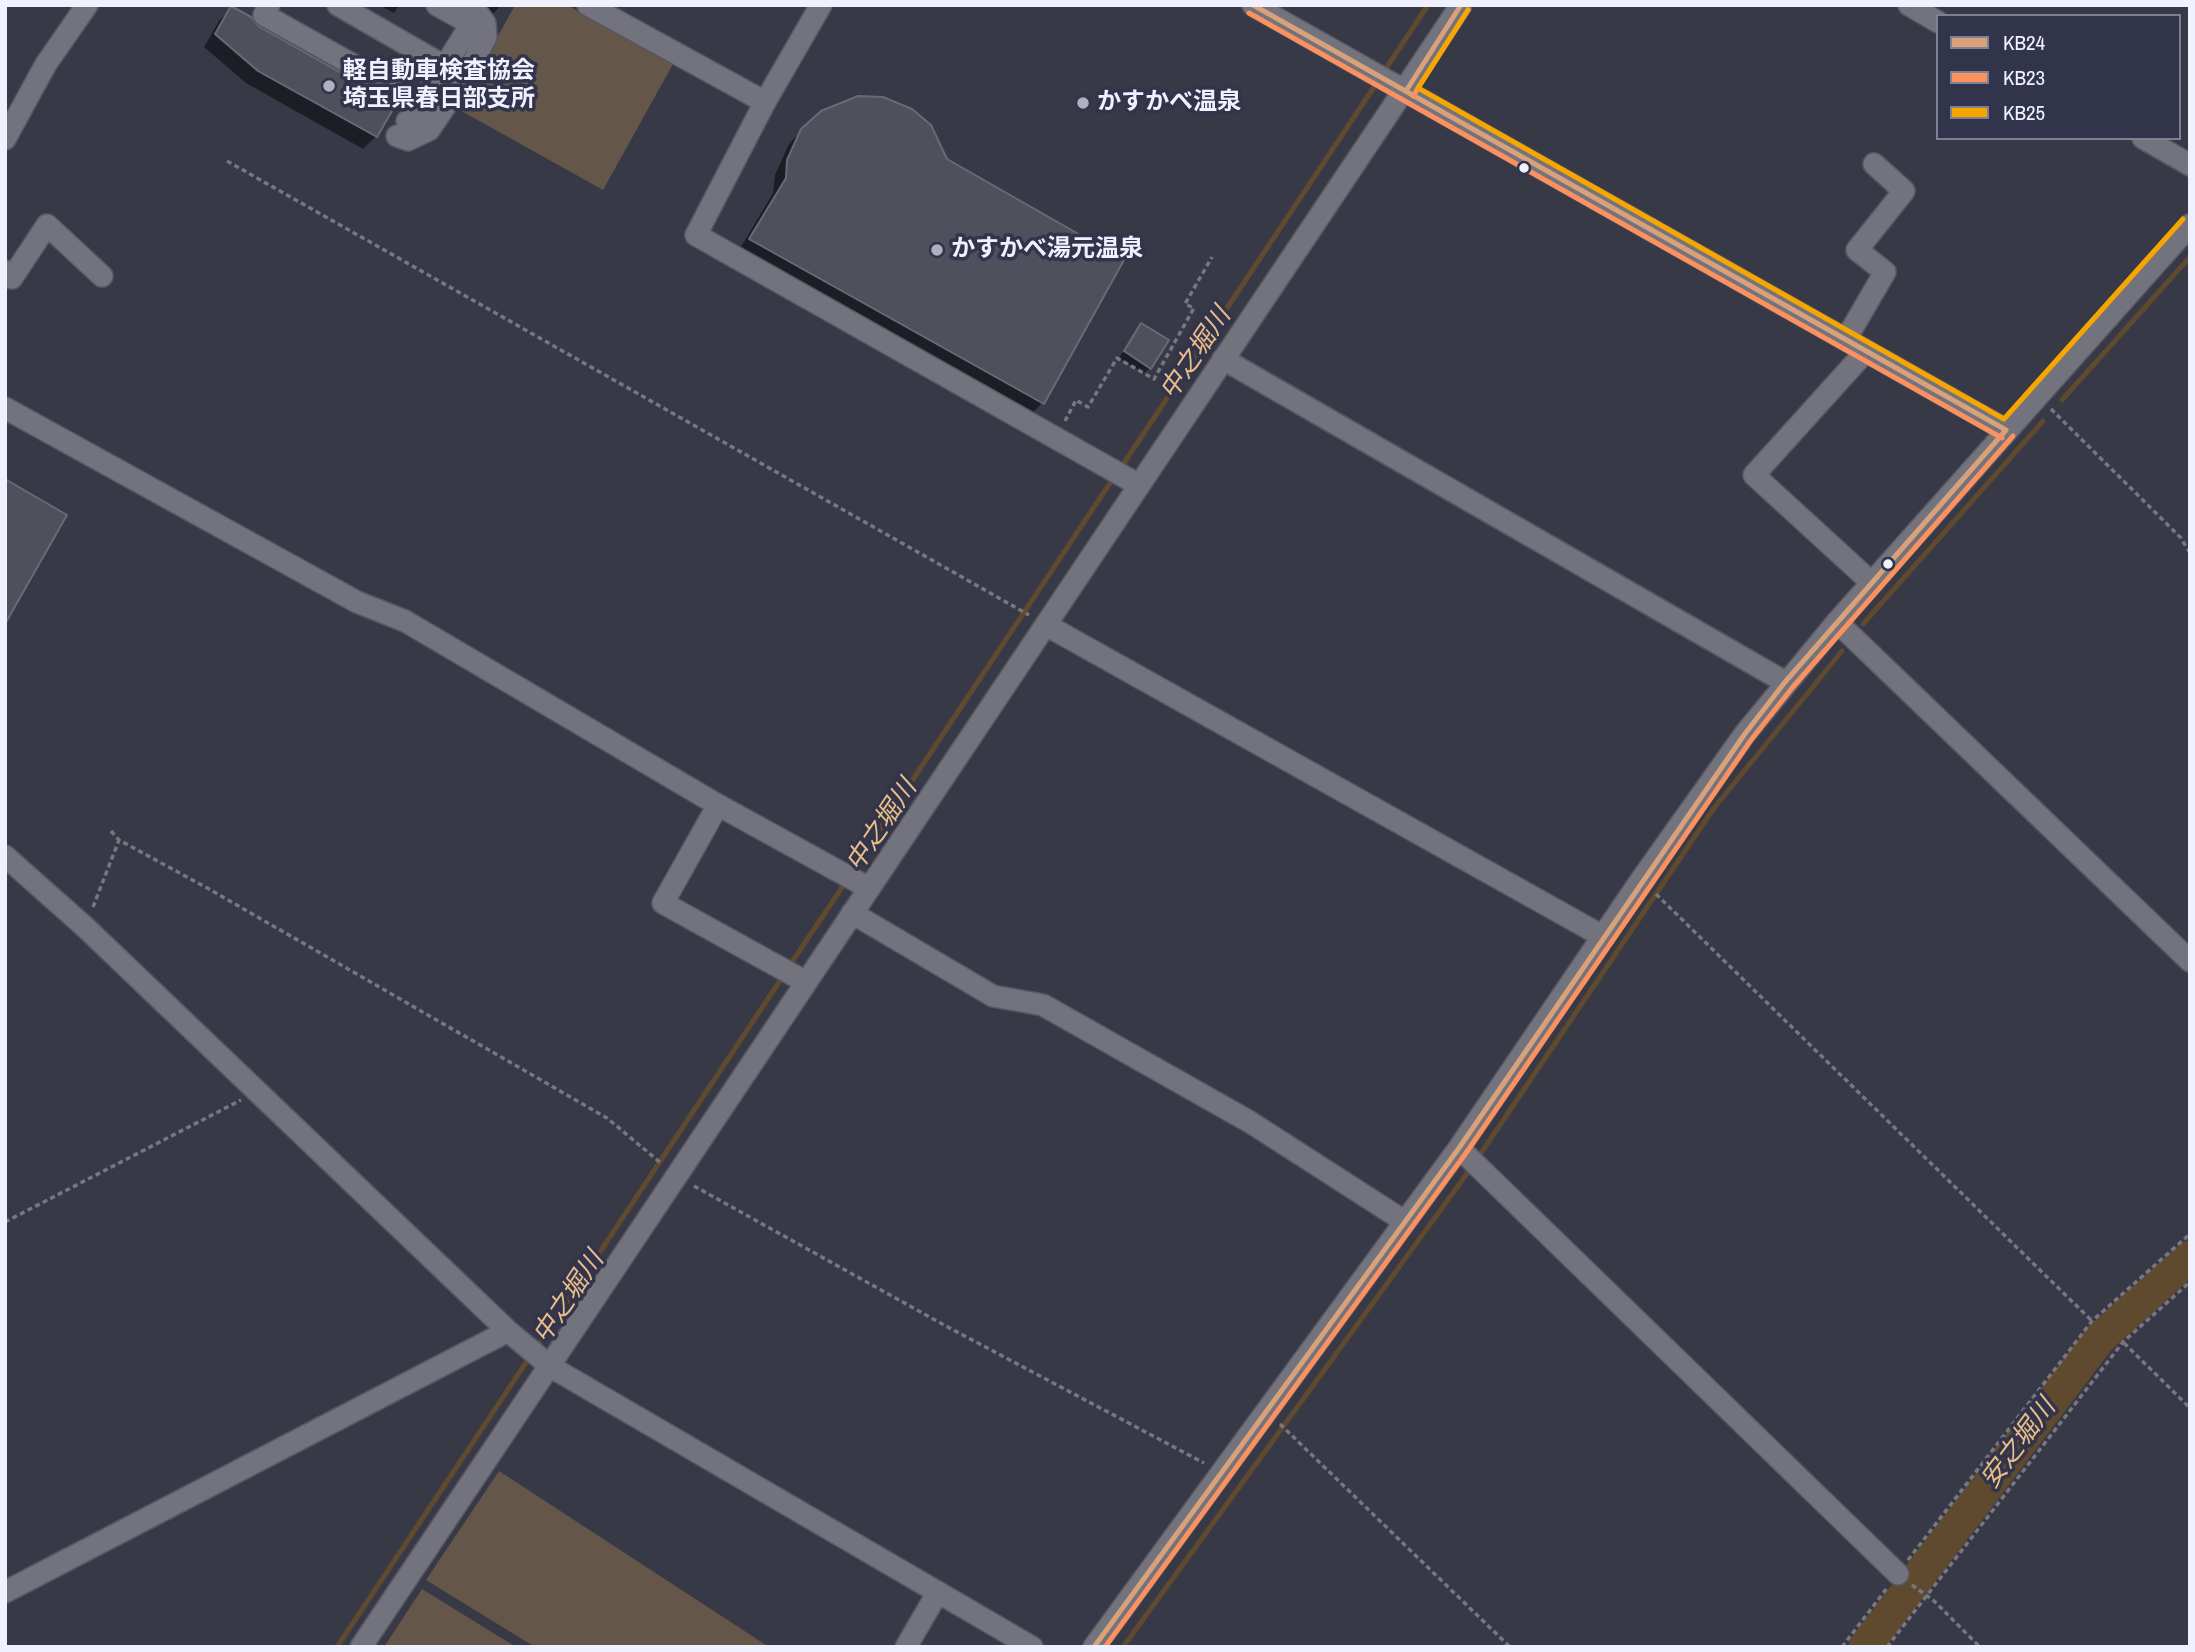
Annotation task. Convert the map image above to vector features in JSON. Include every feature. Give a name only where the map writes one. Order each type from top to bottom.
[{"type":"street","points":[[5,139],[46,64],[87,5]]},
{"type":"street","points":[[269,5],[264,15],[410,99],[423,97],[467,34],[468,25],[437,5]]},
{"type":"street","points":[[338,5],[446,67]]},
{"type":"street","points":[[452,5],[476,21],[479,34],[460,72],[426,118],[402,128],[408,140],[429,130],[484,44],[485,23],[476,11],[466,5]]},
{"type":"street","points":[[587,5],[614,12],[765,102]]},
{"type":"street","points":[[821,5],[765,102],[696,235],[1134,481]]},
{"type":"street","points":[[1253,5],[2006,430]]},
{"type":"street","points":[[361,1647],[547,1364],[1046,625],[1134,481],[1223,359],[1406,91],[1461,5]]},
{"type":"street","points":[[1909,5],[1936,21]]},
{"type":"street","points":[[2146,140],[2190,165]]},
{"type":"street","points":[[1846,339],[1885,272],[1857,250],[1904,191],[1874,163]]},
{"type":"street","points":[[5,271],[12,278],[47,225],[102,276]]},
{"type":"street","points":[[1094,1647],[1404,1221],[1462,1151],[1699,796],[1785,682],[2190,225]]},
{"type":"street","points":[[1866,351],[1754,475],[1872,583]]},
{"type":"street","points":[[1223,359],[1785,682]]},
{"type":"street","points":[[5,408],[357,602],[405,621],[718,805],[869,888]]},
{"type":"street","points":[[1837,622],[2190,961]]},
{"type":"street","points":[[1046,625],[1604,937]]},
{"type":"street","points":[[718,805],[663,904],[806,982]]},
{"type":"street","points":[[5,856],[85,927],[515,1338],[547,1364],[1032,1647]]},
{"type":"street","points":[[852,913],[993,996],[1043,1005],[1250,1122],[1404,1221]]},
{"type":"street","points":[[1462,1151],[1898,1574]]},
{"type":"street","points":[[5,1591],[515,1338]]},
{"type":"street","points":[[906,1647],[938,1592]]},
{"type":"path","points":[[227,161],[1046,625]]},
{"type":"path","points":[[1056,438],[1076,400],[1088,407],[1117,358],[1154,379],[1194,308],[1185,303],[1212,257]]},
{"type":"path","points":[[2037,395],[2181,538],[2190,553]]},
{"type":"path","points":[[111,831],[118,840],[209,888],[607,1118],[676,1175],[944,1325],[1221,1472]]},
{"type":"path","points":[[85,927],[118,840]]},
{"type":"path","points":[[1665,903],[2092,1321]]},
{"type":"path","points":[[5,1222],[232,1103],[259,1094]]},
{"type":"path","points":[[1842,1647],[2092,1321],[2190,1234]]},
{"type":"path","points":[[1887,1647],[2123,1342],[2190,1282]]},
{"type":"path","points":[[2123,1342],[2190,1408]]},
{"type":"path","points":[[1274,1418],[1510,1647]]},
{"type":"path","points":[[1926,1595],[1980,1647]]},
{"type":"shaded area","points":[[515,5],[567,5],[673,64],[603,190],[458,109]]},
{"type":"shaded area","points":[[499,1471],[769,1647],[535,1647],[426,1580]]},
{"type":"shaded area","points":[[422,1589],[516,1647],[384,1647]]},
{"type":"building","name":"軽自動車検査協会 埼玉県春日部支所","points":[[231,6],[251,17],[258,26],[396,104],[377,137],[258,71],[215,34]]},
{"type":"building","name":"かすかべ湯元温泉","points":[[858,96],[883,97],[912,109],[931,125],[947,159],[1124,260],[1044,404],[749,239],[786,178],[787,160],[801,129],[821,111]]},
{"type":"building","points":[[1141,323],[1169,340],[1151,369],[1124,351]]},
{"type":"building","points":[[5,479],[67,515],[5,624]]},
{"type":"waterway","name":"中之堀川","points":[[1383,73],[1428,5]]},
{"type":"waterway","name":"中之堀川","points":[[1120,469],[1378,81]]},
{"type":"waterway","points":[[2062,400],[2190,257]]},
{"type":"waterway","points":[[1863,624],[2043,421]]},
{"type":"waterway","name":"中之堀川","points":[[852,871],[1114,477]]},
{"type":"waterway","points":[[1477,1159],[1714,808],[1842,651]]},
{"type":"waterway","name":"中之堀川","points":[[788,968],[847,880]]},
{"type":"waterway","name":"中之堀川","points":[[537,1347],[783,976]]},
{"type":"waterway","points":[[1123,1647],[1471,1168]]},
{"type":"waterway","name":"安之堀川","points":[[1865,1647],[2099,1339],[2190,1257]]},
{"type":"waterway","name":"中之堀川","points":[[337,1647],[531,1355]]},
{"type":"transit line","name":"KB24","points":[[1253,5],[2006,430]]},
{"type":"transit line","name":"KB24","points":[[1406,91],[1461,5]]},
{"type":"transit line","name":"KB23","points":[[1413,96],[1468,10]]},
{"type":"transit line","name":"KB25","points":[[1468,10],[1418,88],[2004,419],[2183,219]]},
{"type":"transit line","name":"KB23","points":[[1249,13],[2002,438]]},
{"type":"transit line","name":"KB24","points":[[1094,1647],[1459,1148],[1744,735],[1785,682],[2006,430]]},
{"type":"transit line","name":"KB23","points":[[1105,1647],[1466,1153],[1751,740],[1792,688],[2013,436]]},
{"type":"place","name":"軽自動車検査協会 埼玉県春日部支所","points":[[329,86]]},
{"type":"place","name":"かすかべ温泉","points":[[1083,103]]},
{"type":"place","name":"かすかべ湯元温泉","points":[[937,250]]}]
